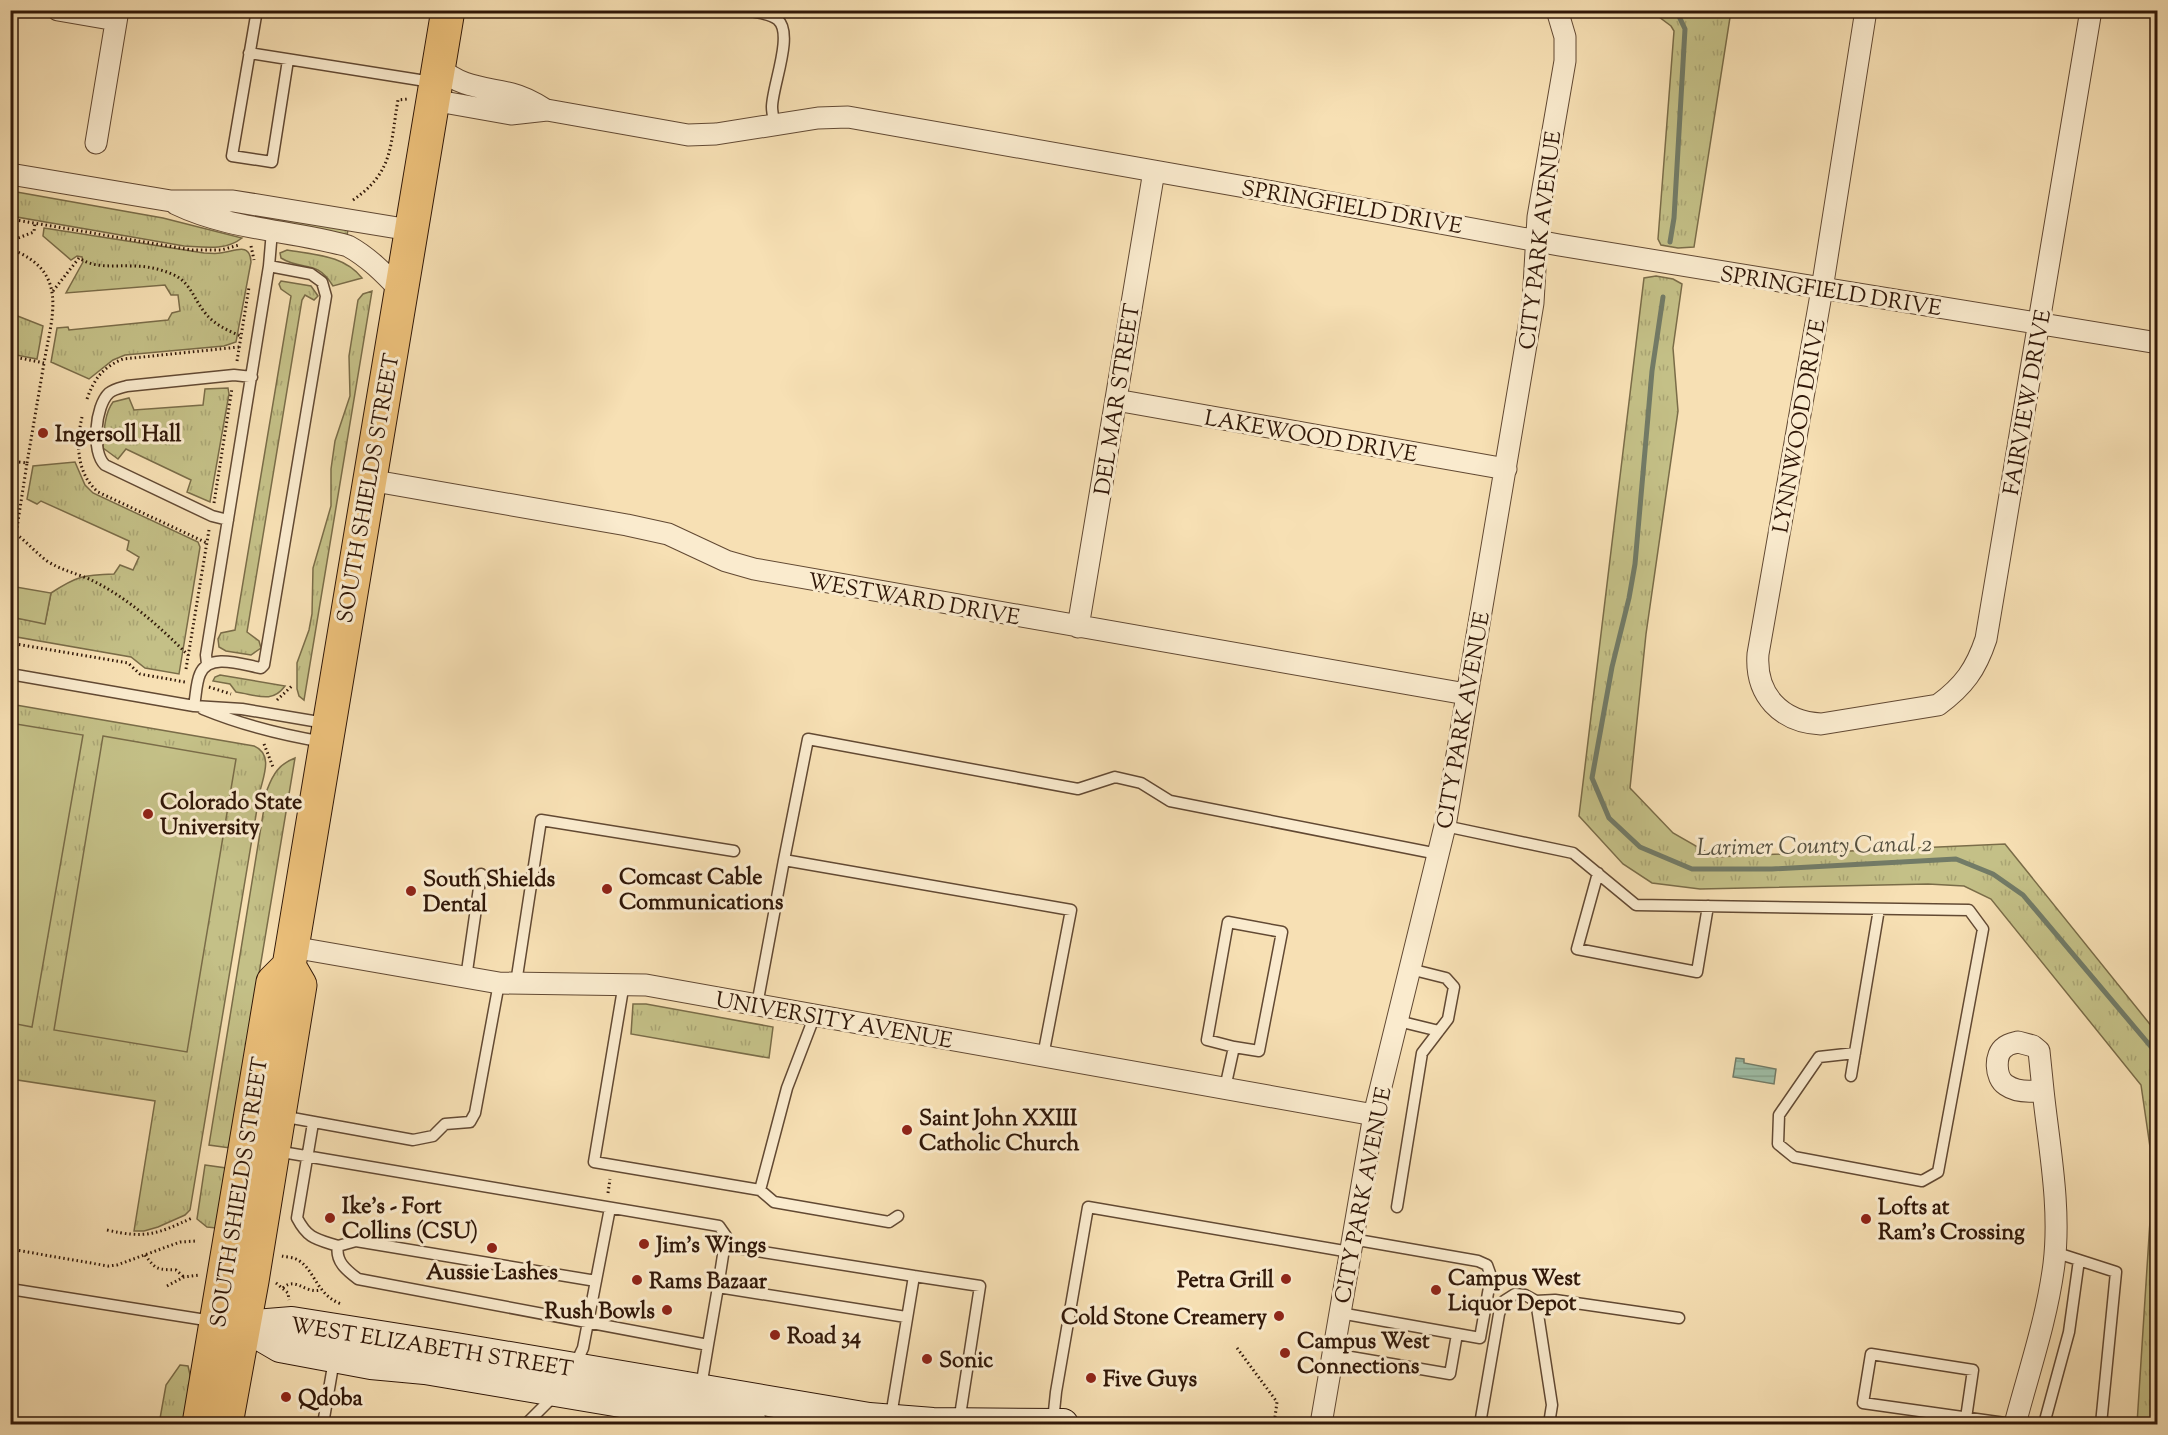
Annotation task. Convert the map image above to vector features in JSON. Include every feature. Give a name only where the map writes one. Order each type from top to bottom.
[{"type":"main road","name":"SOUTH SHIELDS STREET","points":[[226,1425],[231,1324],[273,982],[290,956],[448,10]]},
{"type":"main road","name":"SOUTH SHIELDS STREET","points":[[199,1425],[231,1324],[273,1150],[300,985],[290,956]]},
{"type":"main road","name":"WEST ELIZABETH STREET","points":[[231,1324],[292,1322],[566,1380],[752,1425]]},
{"type":"main road","name":"WEST ELIZABETH STREET","points":[[231,1324],[280,1347],[371,1364],[700,1390],[820,1417],[904,1422],[1063,1425]]},
{"type":"street","points":[[58,10],[117,15],[96,143]]},
{"type":"street","name":"CITY PARK AVENUE","points":[[1321,1425],[1374,1115],[1445,826],[1506,469],[1533,303],[1538,217],[1565,61],[1565,38],[1557,10]]},
{"type":"street","name":"LYNNWOOD DRIVE","points":[[1866,10],[1822,289],[1757,663],[1760,680],[1767,695],[1778,708],[1792,718],[1808,724],[1866,718]]},
{"type":"street","name":"FAIRVIEW DRIVE","points":[[1866,718],[1938,705],[1953,694],[1970,675],[1986,639],[2091,10]]},
{"type":"street","name":"SPRINGFIELD DRIVE","points":[[435,83],[455,80],[469,86],[512,94],[546,110]]},
{"type":"street","name":"SPRINGFIELD DRIVE","points":[[435,83],[511,114],[546,110],[688,135],[716,134],[818,118],[848,117],[1537,240],[2157,343]]},
{"type":"street","name":"DEL MAR STREET","points":[[1078,627],[1154,171]]},
{"type":"street","points":[[10,174],[171,201],[226,201],[410,230]]},
{"type":"street","points":[[171,201],[198,214],[348,246],[361,253],[400,290]]},
{"type":"street","name":"LAKEWOOD DRIVE","points":[[1116,400],[1506,469]]},
{"type":"street","name":"WESTWARD DRIVE","points":[[369,480],[668,534],[726,561],[754,569],[1466,694]]},
{"type":"street","name":"UNIVERSITY AVENUE","points":[[290,956],[508,983],[646,985],[1374,1115]]},
{"type":"street","points":[[2013,1425],[2044,1320],[2054,1252],[2055,1208],[2043,1090]]},
{"type":"lane","points":[[257,10],[231,156],[272,162],[288,60]]},
{"type":"lane","points":[[747,10],[773,16],[784,30],[783,51],[772,108],[775,126]]},
{"type":"lane","points":[[249,53],[435,83]]},
{"type":"lane","points":[[207,664],[206,655],[252,377],[272,231]]},
{"type":"lane","points":[[194,706],[199,675],[207,664],[217,661],[261,668],[264,665],[326,296],[322,282],[312,274],[269,266]]},
{"type":"lane","points":[[228,520],[212,516],[105,465],[97,453],[97,425],[104,399],[114,390],[127,386],[234,375],[252,377]]},
{"type":"lane","points":[[10,674],[194,706],[242,709],[326,733]]},
{"type":"lane","points":[[194,706],[238,723],[292,737],[326,733]]},
{"type":"lane","points":[[757,1005],[808,739],[1078,789],[1114,777],[1141,783],[1170,801],[1438,854]]},
{"type":"lane","points":[[278,1116],[413,1140],[433,1136],[445,1124],[470,1122],[475,1113],[508,983],[541,820],[734,851]]},
{"type":"lane","points":[[1445,826],[1573,853],[1636,905],[1969,910],[1983,929],[1938,1172],[1922,1181],[1794,1157],[1778,1143],[1779,1115],[1819,1057],[1855,1053]]},
{"type":"lane","points":[[784,860],[1071,910],[1043,1056]]},
{"type":"lane","points":[[1598,873],[1577,949],[1696,972],[1708,906]]},
{"type":"lane","points":[[466,978],[481,874]]},
{"type":"lane","points":[[1851,1076],[1879,909]]},
{"type":"lane","points":[[1228,922],[1282,932],[1259,1051],[1234,1047],[1207,1040],[1228,922]]},
{"type":"lane","points":[[1397,1207],[1422,1053],[1448,1019],[1454,987],[1446,978],[1410,969]]},
{"type":"lane","points":[[624,983],[594,1162],[760,1190],[774,1202],[889,1222],[898,1216]]},
{"type":"lane","points":[[760,1190],[787,1088],[815,1015]]},
{"type":"lane","points":[[1398,1021],[1438,1030]]},
{"type":"lane","points":[[1225,1088],[1234,1047]]},
{"type":"lane","points":[[313,1123],[297,1218],[305,1232],[316,1239],[338,1246],[356,1241],[596,1281]]},
{"type":"lane","points":[[273,1150],[719,1226],[726,1236],[725,1246],[700,1390]]},
{"type":"lane","points":[[1053,1424],[1058,1381],[1088,1207],[1484,1262],[1491,1276],[1480,1338],[1340,1313]]},
{"type":"lane","points":[[526,1425],[566,1380],[583,1348],[610,1208]]},
{"type":"lane","points":[[338,1246],[336,1255],[344,1269],[358,1280],[708,1345]]},
{"type":"lane","points":[[725,1246],[980,1286],[959,1423]]},
{"type":"lane","points":[[2054,1252],[2116,1272],[2101,1425]]},
{"type":"lane","points":[[2044,1425],[2069,1332],[2079,1260]]},
{"type":"lane","points":[[904,1422],[906,1317],[914,1276]]},
{"type":"lane","points":[[718,1287],[906,1317]]},
{"type":"lane","points":[[10,1289],[231,1324]]},
{"type":"lane","points":[[1480,1425],[1499,1314],[1504,1302],[1515,1294],[1525,1294],[1536,1301],[1555,1300],[1679,1318]]},
{"type":"lane","points":[[1536,1301],[1552,1406],[1549,1425]]},
{"type":"lane","points":[[1333,1354],[1450,1374],[1457,1334]]},
{"type":"lane","points":[[1966,1418],[1973,1370],[1871,1354],[1863,1403],[2013,1425]]},
{"type":"lane","points":[[323,1425],[334,1358]]},
{"type":"path","points":[[345,203],[366,191],[387,164],[398,100]]},
{"type":"path","points":[[10,219],[192,250],[221,249],[250,242],[254,262]]},
{"type":"path","points":[[10,542],[16,534],[54,303],[53,291],[35,262],[11,249],[18,238],[34,232],[35,223]]},
{"type":"path","points":[[53,291],[79,258],[89,264],[157,269],[176,276],[188,284],[207,316],[218,325],[241,336]]},
{"type":"path","points":[[182,682],[250,283]]},
{"type":"path","points":[[84,408],[96,378],[111,364],[123,359],[239,347]]},
{"type":"path","points":[[10,356],[44,363]]},
{"type":"path","points":[[82,415],[79,422],[80,461],[89,484],[98,492],[207,543]]},
{"type":"path","points":[[10,461],[27,463]]},
{"type":"path","points":[[16,534],[45,559],[63,570],[90,579],[118,596],[169,636],[188,655]]},
{"type":"path","points":[[10,643],[128,663],[140,674],[226,690],[239,698]]},
{"type":"path","points":[[280,706],[272,704],[293,685]]},
{"type":"path","points":[[264,744],[273,767]]},
{"type":"path","points":[[610,1208],[606,1200],[613,1165]]},
{"type":"path","points":[[107,1230],[136,1236],[145,1235],[159,1233],[192,1218]]},
{"type":"path","points":[[10,1249],[108,1266],[180,1242],[196,1241]]},
{"type":"path","points":[[145,1255],[160,1271],[176,1270],[184,1278]]},
{"type":"path","points":[[280,1256],[298,1260],[329,1299],[351,1306]]},
{"type":"path","points":[[167,1286],[191,1276]]},
{"type":"path","points":[[288,1293],[281,1287],[291,1283],[306,1290],[321,1290]]},
{"type":"path","points":[[1237,1348],[1277,1402],[1275,1417],[1278,1425]]},
{"type":"green space","points":[[1651,11],[1731,11],[1694,247],[1678,248],[1661,245],[1658,239],[1674,31],[1671,26]]},
{"type":"green space","points":[[11,191],[163,218],[242,238],[222,247],[184,246],[11,216]]},
{"type":"green space","points":[[226,208],[348,229],[347,236],[225,215]]},
{"type":"green space","points":[[44,228],[204,253],[240,249],[248,252],[251,262],[236,342],[224,346],[125,355],[113,360],[89,379],[51,362],[57,328],[68,327],[69,330],[168,320],[172,313],[180,311],[178,295],[171,295],[165,285],[66,293],[83,262],[82,257],[77,256],[71,260],[43,236]]},
{"type":"green space","points":[[287,250],[338,260],[355,270],[362,278],[333,286],[321,272],[281,258],[280,253]]},
{"type":"green space","points":[[1656,276],[1673,279],[1682,284],[1673,348],[1678,411],[1646,634],[1630,788],[1673,833],[1715,857],[2005,844],[2157,1033],[2157,1424],[2137,1424],[2150,1221],[2150,1147],[2141,1085],[1991,899],[1964,886],[1928,884],[1700,889],[1652,883],[1623,864],[1579,816],[1644,278]]},
{"type":"green space","points":[[281,281],[311,286],[318,296],[314,300],[305,295],[302,300],[247,632],[259,641],[261,648],[251,655],[226,651],[219,647],[218,639],[221,633],[235,630],[291,296],[281,289],[279,284]]},
{"type":"green space","points":[[372,291],[304,700],[299,696],[297,689],[297,663],[309,630],[312,614],[313,568],[331,506],[331,469],[335,441],[350,396],[349,356],[358,300],[363,294]]},
{"type":"green space","points":[[10,313],[43,326],[37,359],[11,354]]},
{"type":"green space","points":[[228,388],[229,394],[210,502],[187,492],[191,480],[126,449],[118,459],[103,448],[106,418],[113,402],[129,398],[134,410],[203,405],[205,389]]},
{"type":"green space","points":[[75,462],[85,485],[93,493],[198,542],[200,547],[179,674],[145,668],[131,657],[11,636],[10,617],[45,623],[51,593],[81,577],[114,574],[120,565],[133,570],[139,557],[127,550],[129,541],[41,501],[37,504],[27,499],[33,466]]},
{"type":"green space","points":[[10,586],[51,593],[45,624],[11,617]]},
{"type":"green space","points":[[220,675],[285,686],[275,695],[257,696],[236,692],[230,684],[213,681]]},
{"type":"green space","points":[[10,704],[254,746],[264,754],[266,766],[190,1210],[185,1215],[144,1231],[134,1231],[155,1101],[11,1079]]},
{"type":"green space","points":[[10,723],[83,735],[32,1027],[11,1023]]},
{"type":"green space","points":[[103,736],[236,759],[187,1052],[54,1030]]},
{"type":"green space","points":[[295,758],[230,1148],[209,1145],[267,790],[277,770]]},
{"type":"green space","points":[[633,1004],[646,1004],[773,1027],[769,1058],[631,1034]]},
{"type":"green space","points":[[205,1165],[226,1168],[216,1228],[207,1227],[197,1219]]},
{"type":"green space","points":[[180,1365],[188,1366],[191,1379],[183,1424],[159,1424],[166,1385]]},
{"type":"shaded area","points":[[1736,1058],[1744,1059],[1744,1063],[1776,1069],[1774,1084],[1733,1077]]},
{"type":"waterway","name":"Larimer County Canal 2","points":[[1670,242],[1674,218],[1685,29],[1676,10]]},
{"type":"waterway","name":"Larimer County Canal 2","points":[[1663,297],[1652,371],[1635,564],[1612,667],[1592,778],[1609,818],[1640,847],[1692,869],[1772,869],[1956,859],[1993,874],[2023,895],[2158,1055]]},
{"type":"place","name":"Ingersoll Hall","points":[[43,433]]},
{"type":"place","name":"Colorado State University","points":[[148,814]]},
{"type":"place","name":"Comcast Cable Communications","points":[[607,889]]},
{"type":"place","name":"South Shields Dental","points":[[411,891]]},
{"type":"place","name":"Saint John XXIII Catholic Church","points":[[907,1130]]},
{"type":"place","name":"Ike's - Fort Collins (CSU)","points":[[330,1218]]},
{"type":"place","name":"Lofts at Ram's Crossing","points":[[1866,1219]]},
{"type":"place","name":"Jim's Wings","points":[[644,1244]]},
{"type":"place","name":"Aussie Lashes","points":[[492,1248]]},
{"type":"place","name":"Petra Grill","points":[[1286,1279]]},
{"type":"place","name":"Rams Bazaar","points":[[637,1280]]},
{"type":"place","name":"Campus West Liquor Depot","points":[[1436,1290]]},
{"type":"place","name":"Rush Bowls","points":[[667,1310]]},
{"type":"place","name":"Cold Stone Creamery","points":[[1279,1316]]},
{"type":"place","name":"Road 34","points":[[775,1335]]},
{"type":"place","name":"Campus West Connections","points":[[1285,1353]]},
{"type":"place","name":"Sonic","points":[[927,1359]]},
{"type":"place","name":"Five Guys","points":[[1091,1378]]},
{"type":"place","name":"Qdoba","points":[[286,1397]]}]
